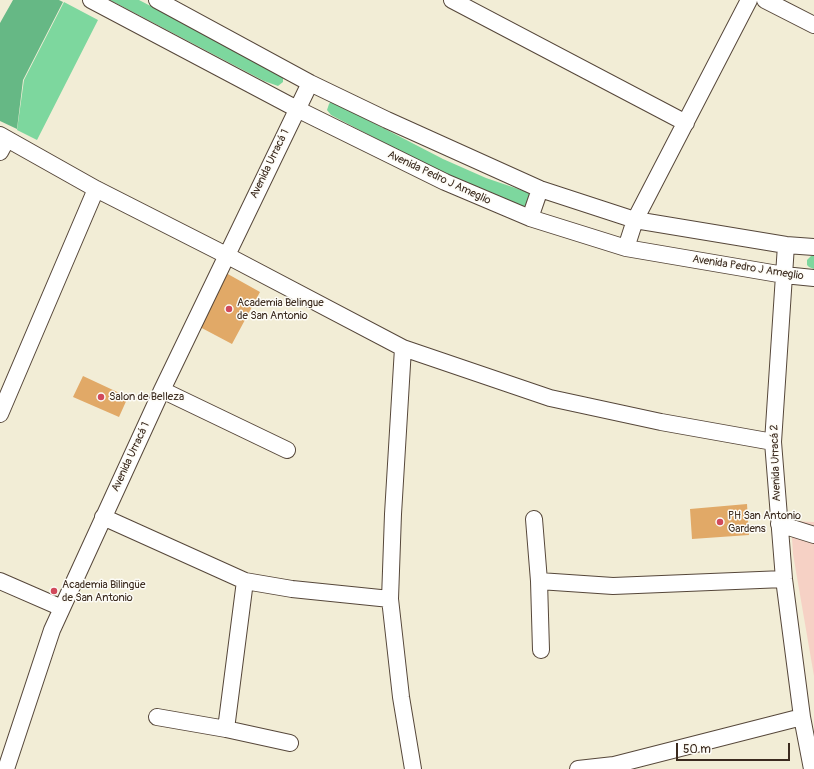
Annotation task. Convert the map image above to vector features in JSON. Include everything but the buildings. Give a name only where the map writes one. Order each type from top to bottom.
[{"type":"street","name":"Avenida Pedro J Ameglio","points":[[91,0],[297,109],[445,182],[530,218],[626,248],[784,275],[814,278]]},
{"type":"street","points":[[157,0],[310,83],[540,189],[635,220],[786,245],[814,247]]},
{"type":"street","points":[[452,0],[686,122]]},
{"type":"street","points":[[626,248],[635,220],[749,0]]},
{"type":"street","points":[[765,0],[814,25]]},
{"type":"street","name":"Avenida Urracá 1","points":[[6,769],[52,630],[162,390],[310,83]]},
{"type":"street","points":[[2,142],[226,255],[403,348],[550,398],[662,422],[773,442]]},
{"type":"street","points":[[0,414],[96,189]]},
{"type":"street","points":[[530,218],[540,189]]},
{"type":"street","name":"Avenida Urracá 2","points":[[786,245],[773,442],[784,579],[802,717],[812,769]]},
{"type":"street","points":[[403,348],[392,514],[390,600],[401,697],[413,769]]},
{"type":"street","points":[[162,390],[287,450]]},
{"type":"street","points":[[104,517],[245,581],[292,589],[390,600]]},
{"type":"street","points":[[534,519],[539,581],[541,650]]},
{"type":"street","points":[[779,524],[814,535]]},
{"type":"street","points":[[539,581],[613,586],[784,579]]},
{"type":"street","points":[[0,581],[62,608]]},
{"type":"street","points":[[226,728],[245,581]]},
{"type":"street","points":[[157,717],[226,728],[290,743]]},
{"type":"street","points":[[578,769],[614,765],[802,717]]},
{"type":"shaded area","points":[[791,521],[814,522],[814,676],[793,554]]},
{"type":"green space","points":[[13,0],[59,0],[63,2],[23,80],[17,129],[0,121],[0,23]]},
{"type":"green space","points":[[110,0],[139,0],[280,73],[283,76],[283,82],[278,86],[264,81]]},
{"type":"green space","points":[[64,2],[98,20],[37,140],[17,130],[24,80]]},
{"type":"green space","points":[[331,101],[443,159],[486,178],[530,193],[534,202],[525,208],[438,171],[331,115],[327,110]]},
{"type":"green space","points":[[811,256],[814,256],[814,269],[807,265],[807,260]]},
{"type":"place","name":"Academia Belingue de San Antonio","points":[[229,309]]},
{"type":"place","name":"Salon de Belleza","points":[[101,397]]},
{"type":"place","name":"PH San Antonio Gardens","points":[[720,522]]},
{"type":"place","name":"Academia Bilingüe de San Antonio","points":[[54,591]]}]
